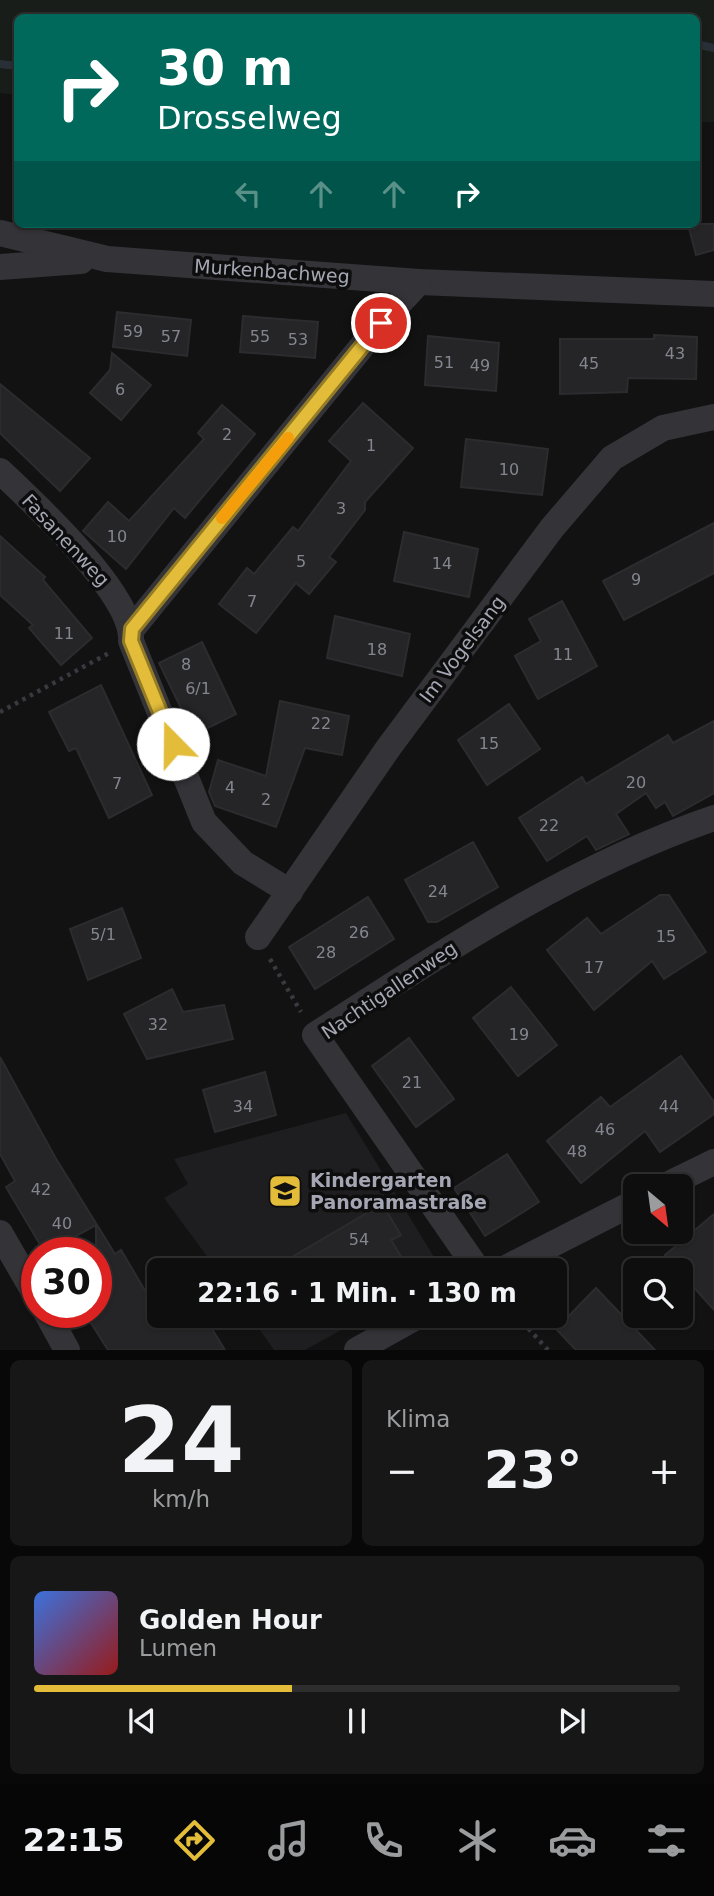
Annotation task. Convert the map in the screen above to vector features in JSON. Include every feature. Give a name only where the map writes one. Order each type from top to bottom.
[{"type":"street","name":"Murkenbachweg","points":[[0,233],[107,258],[419,282],[714,294]]},
{"type":"street","points":[[0,267],[107,258]]},
{"type":"street","points":[[131,635],[381,323],[419,282]]},
{"type":"street","name":"Im Vogelsang","points":[[258,937],[389,747],[552,528],[612,458],[663,428],[714,417]]},
{"type":"street","name":"Fasanenweg","points":[[0,471],[36,505],[113,591],[204,822],[243,863],[290,892]]},
{"type":"street","name":"Nachtigallenweg","points":[[470,1258],[315,1035],[483,927],[658,838],[714,818]]},
{"type":"street","points":[[689,1174],[714,1161]]},
{"type":"street","points":[[525,1258],[623,1208]]},
{"type":"street","points":[[0,1233],[21,1269]]},
{"type":"street","points":[[55,1328],[67,1350]]},
{"type":"street","points":[[357,1350],[396,1328]]},
{"type":"path","points":[[0,712],[131,635]]},
{"type":"path","points":[[258,937],[315,1035]]},
{"type":"path","points":[[528,1328],[548,1350]]},
{"type":"shaded area","points":[[0,0],[714,0],[714,122],[700,122],[700,14],[14,14],[14,95],[0,93]]},
{"type":"shaded area","name":"Kindergarten Panoramastraße","points":[[346,1113],[435,1258],[208,1258],[164,1198],[188,1184],[174,1159]]},
{"type":"shaded area","points":[[258,1328],[345,1328],[305,1350],[274,1350]]},
{"type":"building","points":[[700,224],[714,224],[714,250],[696,255],[689,228],[700,228]]},
{"type":"building","points":[[117,312],[191,320],[187,356],[113,347]]},
{"type":"building","points":[[243,316],[318,322],[315,358],[240,352]]},
{"type":"building","points":[[654,335],[697,337],[696,379],[628,378],[627,392],[560,394],[560,339],[654,339]]},
{"type":"building","points":[[428,336],[499,343],[496,391],[425,385]]},
{"type":"building","points":[[112,353],[151,385],[121,420],[90,393],[110,370]]},
{"type":"building","points":[[0,384],[90,458],[60,491],[0,433]]},
{"type":"building","points":[[363,403],[413,448],[365,502],[365,510],[329,557],[336,562],[309,594],[296,583],[256,633],[219,604],[247,568],[254,574],[293,527],[298,531],[351,461],[329,441]]},
{"type":"building","points":[[222,405],[255,434],[185,518],[174,508],[126,569],[83,531],[108,502],[129,521],[204,439],[198,433]]},
{"type":"building","points":[[466,439],[548,449],[542,495],[461,487]]},
{"type":"building","points":[[714,523],[714,573],[624,620],[603,581]]},
{"type":"building","points":[[404,532],[478,549],[469,597],[394,581]]},
{"type":"building","points":[[0,536],[45,577],[43,580],[92,638],[61,665],[29,628],[33,625],[0,595]]},
{"type":"building","points":[[562,601],[597,666],[538,699],[515,656],[541,641],[529,619]]},
{"type":"building","points":[[335,616],[410,634],[402,676],[327,658]]},
{"type":"building","points":[[202,642],[236,714],[194,735],[159,663]]},
{"type":"building","points":[[101,685],[152,795],[109,818],[76,748],[69,751],[49,712]]},
{"type":"building","points":[[280,701],[349,716],[342,755],[305,748],[276,827],[215,806],[209,792],[218,760],[266,776]]},
{"type":"building","points":[[509,704],[540,749],[487,785],[458,740]]},
{"type":"building","points":[[714,721],[714,793],[673,816],[665,802],[656,808],[646,793],[616,814],[629,834],[596,850],[587,836],[547,861],[519,818],[582,777],[586,784],[668,735],[673,743]]},
{"type":"building","points":[[473,842],[498,887],[437,922],[428,922],[405,880]]},
{"type":"building","points":[[660,895],[669,895],[706,952],[664,979],[652,961],[594,1010],[547,950],[587,918],[601,934]]},
{"type":"building","points":[[368,897],[394,939],[315,989],[289,947]]},
{"type":"building","points":[[122,908],[141,958],[88,980],[70,929]]},
{"type":"building","points":[[511,987],[557,1045],[518,1076],[473,1018]]},
{"type":"building","points":[[172,989],[183,1012],[224,1005],[233,1039],[147,1059],[124,1014]]},
{"type":"building","points":[[409,1038],[454,1099],[416,1127],[372,1066]]},
{"type":"building","points":[[681,1056],[714,1102],[714,1114],[660,1152],[645,1131],[581,1183],[547,1141],[601,1097],[610,1107]]},
{"type":"building","points":[[0,1057],[55,1157],[104,1237],[96,1237],[96,1225],[74,1237],[36,1237],[6,1187],[15,1181],[0,1154]]},
{"type":"building","points":[[265,1072],[276,1115],[215,1132],[203,1090]]},
{"type":"building","points":[[507,1154],[539,1202],[485,1236],[454,1188]]},
{"type":"building","points":[[382,1204],[401,1235],[391,1240],[402,1258],[290,1258]]},
{"type":"building","points":[[714,1214],[714,1310],[693,1286],[693,1258],[668,1258],[665,1255],[678,1244],[693,1244],[693,1232]]},
{"type":"building","points":[[112,1249],[115,1254],[121,1250],[147,1294],[147,1328],[211,1328],[225,1350],[108,1350],[94,1328],[112,1328]]},
{"type":"building","points":[[596,1288],[623,1316],[623,1328],[634,1328],[655,1350],[576,1350],[556,1329],[567,1328],[567,1318]]},
{"type":"waterway","points":[[700,45],[714,48]]},
{"type":"waterway","points":[[0,64],[14,66]]},
{"type":"slow traffic","points":[[222,518],[288,438]]},
{"type":"place","name":"Kindergarten Panoramastraße","points":[[285,1191]]},
{"type":"route","points":[[173,744],[131,641],[132,629],[381,323]]}]
